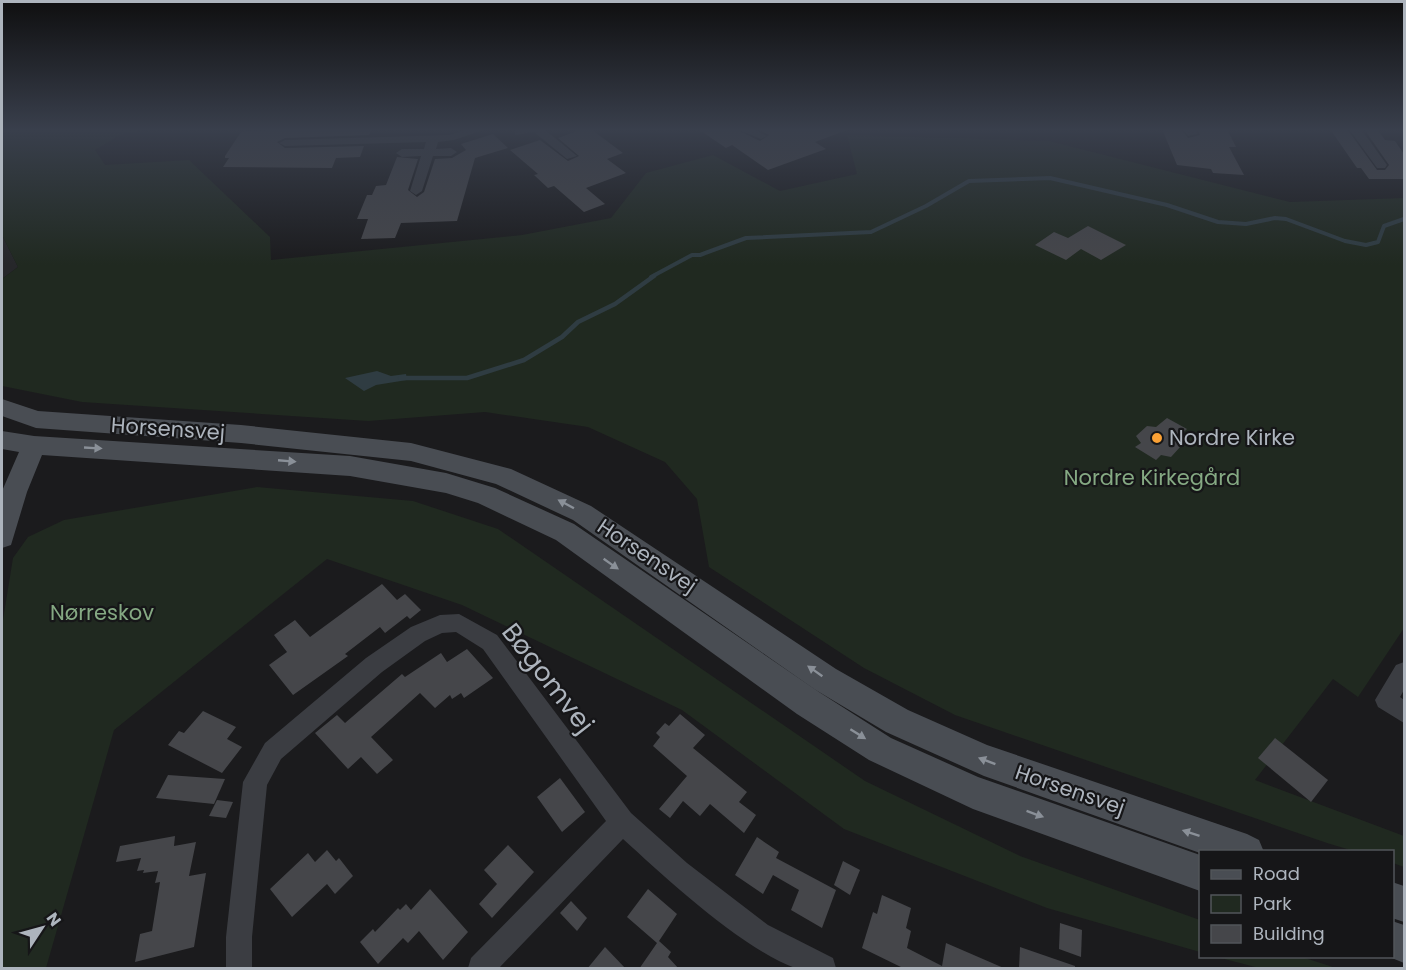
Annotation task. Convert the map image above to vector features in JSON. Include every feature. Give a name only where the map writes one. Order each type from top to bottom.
[{"type":"main road","name":"Horsensvej","points":[[2,407],[35,432],[228,456],[350,466],[447,483],[486,495],[565,532],[808,702],[880,749],[973,792],[1199,873]]},
{"type":"main road","points":[[2,422],[35,432],[14,492],[2,537]]},
{"type":"main road","name":"Horsensvej","points":[[2,440],[35,432],[357,444],[411,452],[502,476],[541,492],[582,513],[825,679],[897,721],[984,760],[1241,850]]},
{"type":"street","points":[[416,191],[422,174]]},
{"type":"street","name":"Bøgomvej","points":[[238,969],[239,937],[255,782],[273,751],[374,665],[418,634],[440,624],[459,623],[489,642],[622,822],[678,872],[759,934],[823,969]]},
{"type":"street","points":[[1404,672],[1386,700],[1404,712]]},
{"type":"street","points":[[481,969],[622,822]]},
{"type":"shaded area","points":[[2,235],[18,267],[2,279]]},
{"type":"shaded area","points":[[377,371],[391,376],[406,374],[407,380],[376,385],[364,391],[345,378]]},
{"type":"green space","name":"Nordre Kirkegård","points":[[2,174],[204,174],[270,237],[271,260],[522,235],[611,218],[645,174],[749,174],[780,191],[856,174],[1180,174],[1290,202],[1404,198],[1404,628],[1358,697],[1333,679],[1255,780],[1404,836],[1404,867],[1394,863],[1394,850],[1351,850],[1327,843],[955,715],[864,668],[709,567],[697,499],[665,462],[588,427],[485,412],[368,421],[82,402],[2,386],[2,279],[18,267],[2,235]]},
{"type":"green space","name":"Nørreskov","points":[[257,487],[413,501],[498,529],[865,781],[1020,856],[1199,920],[1199,952],[1047,908],[844,829],[682,710],[462,605],[327,559],[114,730],[46,968],[2,968],[2,626],[13,558],[28,537],[64,520]]},
{"type":"green space","points":[[1221,958],[1305,958],[1336,968],[1259,968]]},
{"type":"building","points":[[390,174],[413,174],[408,190],[417,197],[424,192],[430,174],[470,174],[457,221],[401,223],[395,238],[361,239],[368,219],[357,219],[367,195],[372,195],[376,186],[386,185]]},
{"type":"building","points":[[623,174],[586,188],[605,204],[584,212],[554,186],[548,188],[534,175]]},
{"type":"building","points":[[1366,174],[1404,174],[1404,179],[1369,179]]},
{"type":"building","points":[[1088,226],[1126,245],[1101,260],[1081,249],[1066,260],[1035,245],[1054,232],[1068,238]]},
{"type":"building","name":"Nordre Kirke","points":[[1167,418],[1187,429],[1176,439],[1181,446],[1171,457],[1161,455],[1156,460],[1135,447],[1141,443],[1136,436],[1147,426],[1156,427]]},
{"type":"building","points":[[382,584],[397,600],[405,594],[421,610],[410,619],[407,616],[385,633],[380,627],[345,654],[348,656],[293,695],[269,665],[287,652],[274,635],[295,620],[310,637]]},
{"type":"building","points":[[467,649],[493,678],[464,698],[461,693],[452,699],[450,695],[435,708],[420,693],[371,737],[393,760],[377,774],[361,757],[348,769],[315,733],[337,715],[345,723],[402,674],[405,677],[441,653],[447,662]]},
{"type":"building","points":[[203,711],[236,727],[227,739],[242,747],[222,773],[168,745],[179,731],[184,733]]},
{"type":"building","points":[[680,714],[705,735],[693,748],[747,792],[739,802],[756,815],[744,833],[710,804],[700,816],[683,801],[670,818],[659,809],[687,776],[653,746],[660,737],[656,733],[665,723],[669,726]]},
{"type":"building","points":[[1275,738],[1328,780],[1311,802],[1258,758]]},
{"type":"building","points":[[168,775],[225,779],[214,804],[156,798]]},
{"type":"building","points":[[560,778],[585,812],[562,832],[537,797]]},
{"type":"building","points":[[217,800],[233,802],[226,818],[209,816]]},
{"type":"building","points":[[175,836],[174,846],[196,842],[189,876],[206,873],[194,947],[135,962],[140,934],[152,931],[160,882],[155,883],[158,871],[143,873],[144,870],[137,871],[141,858],[116,862],[120,846]]},
{"type":"building","points":[[757,837],[779,852],[776,858],[836,890],[822,928],[791,910],[799,890],[773,875],[763,894],[735,875]]},
{"type":"building","points":[[508,845],[534,872],[492,918],[479,904],[497,884],[484,870]]},
{"type":"building","points":[[327,850],[336,861],[339,858],[353,876],[335,894],[327,884],[292,917],[270,889],[308,853],[315,862]]},
{"type":"building","points":[[843,861],[860,870],[850,895],[834,885]]},
{"type":"building","points":[[430,889],[468,932],[443,960],[419,931],[408,943],[403,938],[378,964],[360,942],[373,929],[375,932],[398,908],[400,910],[406,904],[411,910]]},
{"type":"building","points":[[648,889],[677,914],[659,941],[671,952],[668,957],[679,969],[639,969],[657,943],[627,917]]},
{"type":"building","points":[[882,895],[911,908],[906,928],[911,931],[907,948],[942,966],[946,943],[1006,969],[905,969],[862,948],[873,912],[877,914]]},
{"type":"building","points":[[571,901],[587,918],[577,931],[560,913]]},
{"type":"building","points":[[1060,923],[1082,930],[1081,957],[1059,949]]},
{"type":"building","points":[[605,947],[626,969],[587,969]]},
{"type":"building","points":[[1020,947],[1075,966],[1075,969],[1019,969]]},
{"type":"waterway","points":[[651,277],[692,255],[700,255],[746,238],[871,232],[926,206],[969,181],[1050,178],[1167,205],[1218,222],[1246,224],[1275,218],[1286,219],[1345,241],[1366,245],[1378,242],[1384,226],[1404,219]]},
{"type":"waterway","points":[[400,378],[467,378],[524,360],[562,337],[578,322],[615,304],[654,276]]},
{"type":"place","name":"Nordre Kirke","points":[[1157,438]]}]
